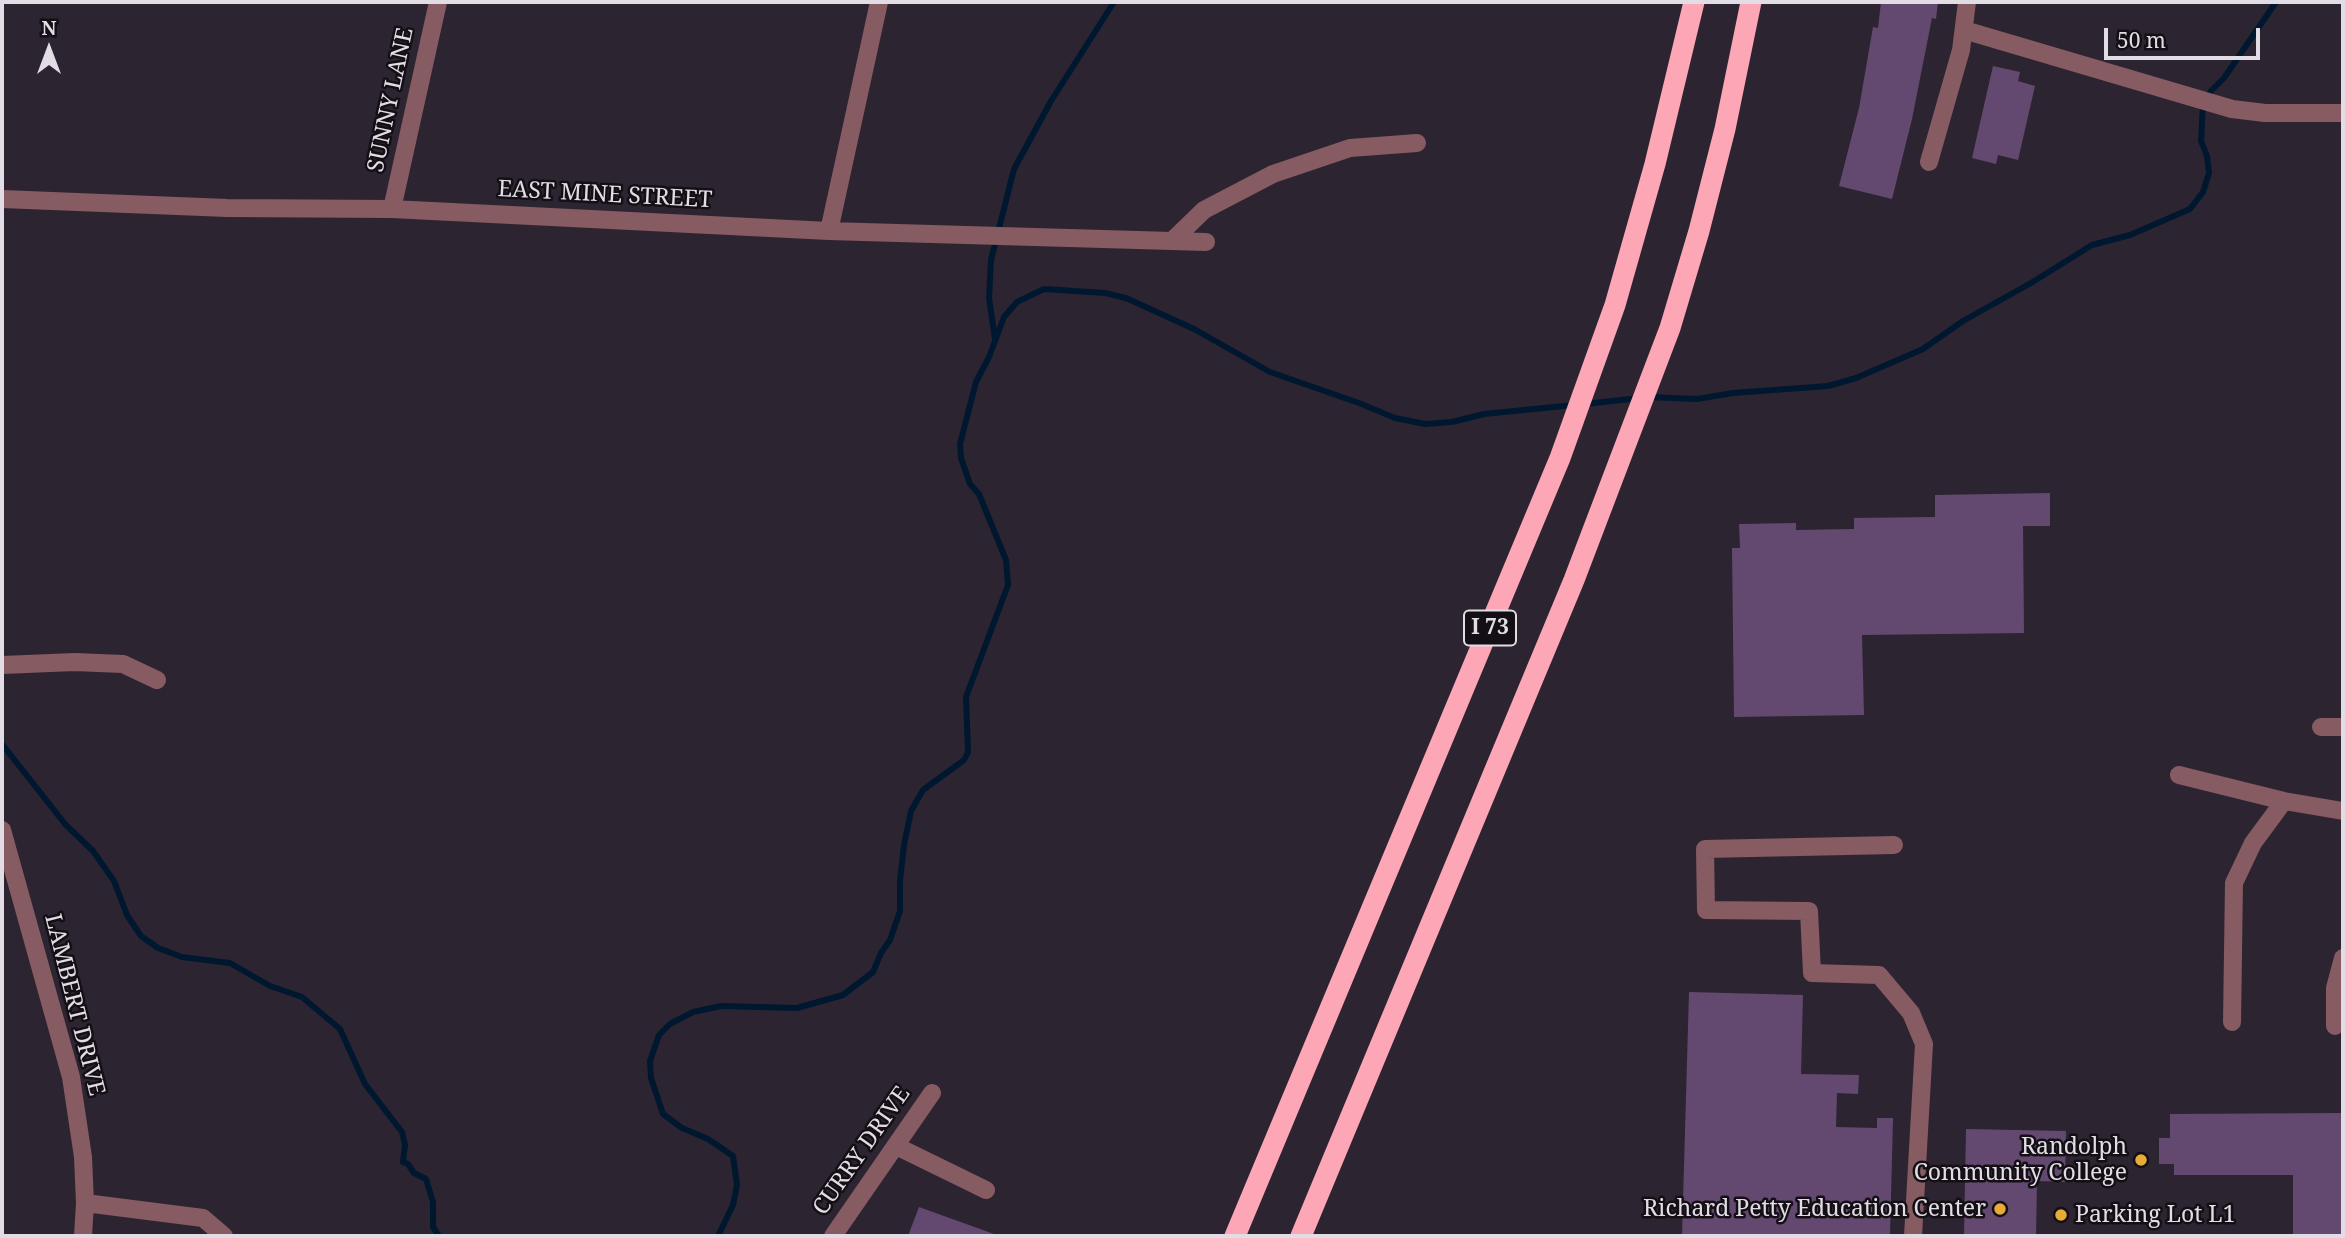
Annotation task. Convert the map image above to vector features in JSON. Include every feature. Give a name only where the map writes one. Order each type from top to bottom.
[{"type":"highway","name":"I 73","points":[[1235,1236],[1560,458],[1615,305],[1655,164],[1694,2]]},
{"type":"highway","name":"I 73","points":[[1301,1236],[1574,580],[1670,328],[1699,231],[1725,129],[1751,2]]},
{"type":"street","name":"SUNNY LANE","points":[[392,209],[438,2]]},
{"type":"street","points":[[829,231],[879,2]]},
{"type":"street","points":[[1929,162],[1961,50],[1967,2]]},
{"type":"street","points":[[1964,30],[2232,109],[2264,113],[2343,113]]},
{"type":"street","points":[[1172,241],[1204,210],[1273,174],[1350,148],[1417,143]]},
{"type":"street","name":"EAST MINE STREET","points":[[2,199],[228,208],[392,209],[829,231],[1206,242]]},
{"type":"street","points":[[2,665],[75,662],[123,664],[157,680]]},
{"type":"street","points":[[2321,727],[2343,727]]},
{"type":"street","points":[[2179,775],[2284,802],[2343,811]]},
{"type":"street","points":[[2232,1022],[2234,883],[2253,843],[2284,802]]},
{"type":"street","name":"LAMBERT DRIVE","points":[[2,830],[71,1077],[83,1157],[83,1236]]},
{"type":"street","points":[[1894,845],[1705,849],[1706,909],[1809,911],[1812,973],[1879,975],[1911,1013],[1924,1044],[1913,1236]]},
{"type":"street","points":[[2335,1026],[2335,988],[2343,958]]},
{"type":"street","name":"CURRY DRIVE","points":[[833,1236],[932,1093]]},
{"type":"street","points":[[895,1146],[986,1190]]},
{"type":"street","points":[[85,1203],[203,1218],[224,1236]]},
{"type":"building","points":[[1881,2],[1938,2],[1936,19],[1932,18],[1912,119],[1892,199],[1839,186],[1859,108],[1873,27],[1878,28]]},
{"type":"building","points":[[1993,66],[2020,72],[2018,81],[2035,86],[2018,160],[1998,155],[1996,164],[1972,158]]},
{"type":"building","points":[[2050,493],[2050,526],[2023,526],[2024,633],[1862,635],[1864,715],[1734,717],[1732,548],[1740,548],[1739,524],[1796,523],[1796,530],[1854,529],[1854,518],[1935,517],[1935,495]]},
{"type":"building","points":[[1689,992],[1803,995],[1801,1074],[1859,1075],[1858,1094],[1837,1093],[1836,1127],[1877,1128],[1877,1118],[1893,1118],[1890,1236],[1682,1236]]},
{"type":"building","points":[[2343,1113],[2343,1236],[2293,1236],[2293,1175],[2174,1175],[2174,1164],[2159,1164],[2159,1138],[2170,1138],[2170,1114]]},
{"type":"building","name":"Richard Petty Education Center","points":[[1966,1129],[2066,1131],[2065,1182],[2037,1181],[2036,1236],[1964,1236]]},
{"type":"building","points":[[919,1207],[994,1234],[994,1236],[908,1236]]},
{"type":"waterway","points":[[995,339],[989,298],[991,260],[1014,169],[1051,101],[1114,2]]},
{"type":"waterway","points":[[1585,404],[1648,397],[1697,399],[1733,393],[1828,386],[1856,378],[1923,349],[1963,321],[2092,245],[2130,235],[2190,209],[2203,192],[2209,173],[2207,156],[2201,141],[2203,105],[2276,2]]},
{"type":"waterway","points":[[718,1236],[733,1205],[737,1185],[733,1156],[708,1139],[682,1128],[663,1114],[651,1078],[650,1061],[659,1035],[670,1024],[693,1012],[721,1006],[797,1008],[843,995],[873,972],[890,940],[900,911],[900,881],[911,811],[923,790],[964,760],[968,752],[966,697],[1008,585],[1006,560],[979,494],[970,484],[961,458],[960,444],[976,382],[1004,317],[1017,302],[1044,289],[1105,293],[1126,298],[1194,329],[1270,372],[1395,418],[1425,424],[1452,422],[1484,414],[1574,405]]},
{"type":"waterway","points":[[2,744],[65,824],[93,851],[114,881],[127,915],[141,936],[158,948],[182,957],[230,963],[270,986],[302,997],[340,1029],[365,1084],[402,1132],[405,1145],[403,1162],[408,1164],[414,1173],[426,1179],[433,1202],[433,1227],[439,1236]]},
{"type":"place","name":"Randolph Community College","points":[[2141,1160]]},
{"type":"place","name":"Richard Petty Education Center","points":[[2000,1209]]},
{"type":"place","name":"Parking Lot L1","points":[[2061,1215]]}]
